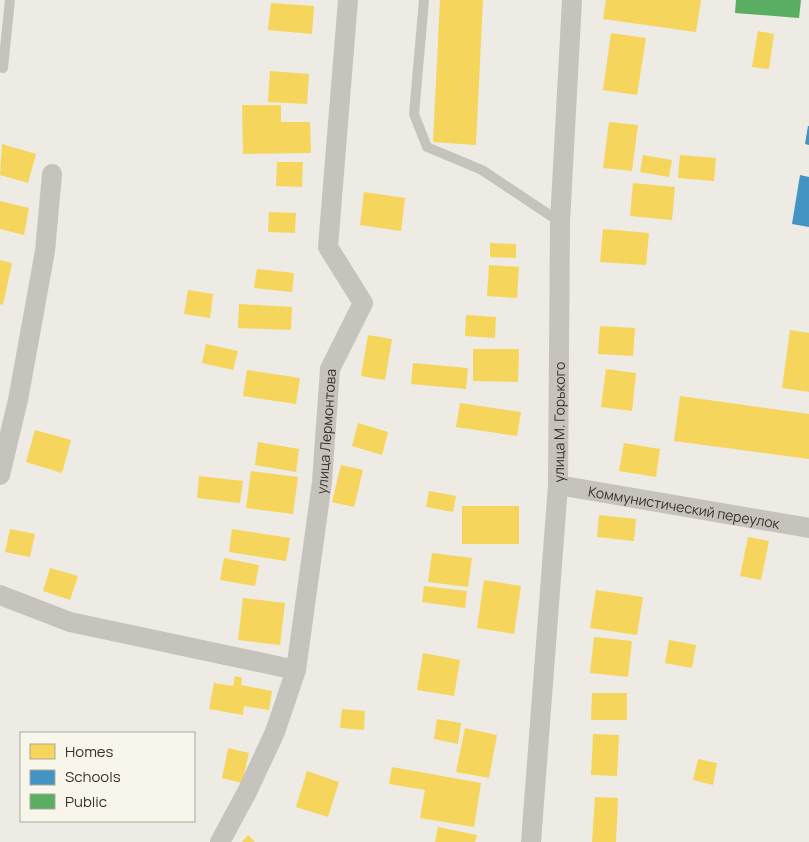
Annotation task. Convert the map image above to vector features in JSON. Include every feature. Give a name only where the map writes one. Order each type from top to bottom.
[{"type":"street","name":"улица Лермонтова","points":[[220,842],[247,792],[275,732],[296,670],[322,482],[330,369],[363,303],[328,247],[348,0]]},
{"type":"street","name":"улица М. Горького","points":[[531,842],[558,485],[560,222],[572,0]]},
{"type":"street","points":[[0,474],[18,400],[46,250],[52,174]]},
{"type":"street","name":"Коммунистический переулок","points":[[558,485],[809,528]]},
{"type":"street","points":[[0,595],[70,622],[296,670]]},
{"type":"lane","points":[[3,68],[10,0]]},
{"type":"lane","points":[[424,0],[414,114],[427,147],[482,170],[560,222]]},
{"type":"building: Homes","points":[[440,0],[483,0],[476,145],[433,142]]},
{"type":"building: Homes","points":[[606,0],[701,0],[696,32],[603,19]]},
{"type":"building: Homes","points":[[271,3],[314,6],[312,34],[268,30]]},
{"type":"building: Homes","points":[[758,31],[774,34],[769,69],[752,67]]},
{"type":"building: Homes","points":[[611,33],[646,38],[637,95],[603,90]]},
{"type":"building: Homes","points":[[270,71],[309,74],[307,104],[268,102]]},
{"type":"building: Homes","points":[[242,105],[281,105],[281,122],[310,122],[311,153],[243,154]]},
{"type":"building: Homes","points":[[609,122],[638,125],[632,171],[603,168]]},
{"type":"building: Homes","points":[[2,144],[36,154],[28,183],[0,175]]},
{"type":"building: Homes","points":[[643,155],[672,160],[669,177],[640,172]]},
{"type":"building: Homes","points":[[680,155],[716,158],[714,181],[678,178]]},
{"type":"building: Homes","points":[[277,162],[303,162],[302,187],[276,186]]},
{"type":"building: Homes","points":[[633,183],[675,187],[672,220],[630,216]]},
{"type":"building: Homes","points":[[364,192],[405,198],[401,231],[360,225]]},
{"type":"building: Homes","points":[[0,201],[29,208],[24,235],[0,229]]},
{"type":"building: Homes","points":[[269,212],[296,213],[295,233],[268,232]]},
{"type":"building: Homes","points":[[603,229],[649,233],[646,265],[600,262]]},
{"type":"building: Homes","points":[[490,243],[516,244],[516,258],[490,257]]},
{"type":"building: Homes","points":[[0,260],[12,263],[3,305],[0,304]]},
{"type":"building: Homes","points":[[489,265],[519,267],[517,298],[487,296]]},
{"type":"building: Homes","points":[[257,269],[294,273],[292,292],[254,288]]},
{"type":"building: Homes","points":[[188,290],[213,294],[210,318],[184,314]]},
{"type":"building: Homes","points":[[239,304],[292,307],[291,330],[238,328]]},
{"type":"building: Homes","points":[[466,315],[496,317],[495,338],[465,336]]},
{"type":"building: Homes","points":[[600,326],[635,328],[633,356],[598,354]]},
{"type":"building: Homes","points":[[790,330],[809,333],[809,392],[782,388]]},
{"type":"building: Homes","points":[[368,335],[392,339],[385,380],[361,376]]},
{"type":"building: Homes","points":[[206,344],[238,351],[233,370],[202,363]]},
{"type":"building: Homes","points":[[473,349],[519,349],[518,382],[473,381]]},
{"type":"building: Homes","points":[[413,363],[468,368],[466,389],[411,384]]},
{"type":"building: Homes","points":[[606,369],[636,373],[632,411],[601,407]]},
{"type":"building: Homes","points":[[247,370],[300,378],[296,404],[243,396]]},
{"type":"building: Homes","points":[[680,396],[809,414],[809,459],[674,441]]},
{"type":"building: Homes","points":[[460,403],[521,412],[517,436],[456,427]]},
{"type":"building: Homes","points":[[358,423],[388,432],[382,455],[352,446]]},
{"type":"building: Homes","points":[[35,430],[71,440],[62,473],[26,462]]},
{"type":"building: Homes","points":[[258,442],[299,449],[296,472],[255,465]]},
{"type":"building: Homes","points":[[624,443],[660,449],[656,477],[619,471]]},
{"type":"building: Homes","points":[[341,465],[363,470],[354,507],[332,502]]},
{"type":"building: Homes","points":[[251,471],[298,477],[293,514],[246,508]]},
{"type":"building: Homes","points":[[199,476],[243,481],[240,503],[197,498]]},
{"type":"building: Homes","points":[[429,491],[456,496],[453,512],[426,507]]},
{"type":"building: Homes","points":[[462,506],[519,506],[519,544],[462,544]]},
{"type":"building: Homes","points":[[599,515],[636,519],[634,541],[597,537]]},
{"type":"building: Homes","points":[[10,529],[35,534],[30,557],[5,552]]},
{"type":"building: Homes","points":[[232,529],[290,538],[286,561],[229,552]]},
{"type":"building: Homes","points":[[748,537],[769,541],[761,580],[740,576]]},
{"type":"building: Homes","points":[[432,553],[472,558],[468,587],[428,582]]},
{"type":"building: Homes","points":[[224,558],[259,565],[255,586],[220,580]]},
{"type":"building: Homes","points":[[50,568],[78,576],[70,600],[43,591]]},
{"type":"building: Homes","points":[[484,580],[521,586],[514,634],[477,628]]},
{"type":"building: Homes","points":[[424,586],[467,591],[465,608],[422,602]]},
{"type":"building: Homes","points":[[596,590],[643,597],[637,635],[590,628]]},
{"type":"building: Homes","points":[[243,598],[285,603],[280,645],[238,640]]},
{"type":"building: Homes","points":[[594,637],[632,641],[628,677],[590,673]]},
{"type":"building: Homes","points":[[669,640],[696,645],[692,668],[665,663]]},
{"type":"building: Homes","points":[[423,653],[460,660],[454,696],[417,690]]},
{"type":"building: Homes","points":[[235,676],[242,678],[241,685],[272,691],[269,710],[244,706],[243,715],[209,709],[214,683],[233,686]]},
{"type":"building: Homes","points":[[592,693],[627,693],[627,720],[591,720]]},
{"type":"building: Homes","points":[[342,709],[365,711],[364,730],[340,728]]},
{"type":"building: Homes","points":[[437,719],[461,723],[458,744],[434,739]]},
{"type":"building: Homes","points":[[465,728],[497,735],[489,778],[456,772]]},
{"type":"building: Homes","points":[[593,734],[619,735],[617,776],[591,775]]},
{"type":"building: Homes","points":[[228,748],[249,753],[242,783],[222,778]]},
{"type":"building: Homes","points":[[698,759],[717,763],[713,785],[693,780]]},
{"type":"building: Homes","points":[[392,767],[481,783],[474,827],[420,818],[425,790],[389,784]]},
{"type":"building: Homes","points":[[307,771],[339,782],[328,817],[296,807]]},
{"type":"building: Homes","points":[[595,797],[618,798],[616,842],[592,842]]},
{"type":"building: Homes","points":[[438,827],[477,835],[475,842],[435,842]]},
{"type":"building: Homes","points":[[248,835],[255,842],[242,842]]},
{"type":"building: Schools","points":[[809,126],[809,145],[805,144]]},
{"type":"building: Schools","points":[[800,175],[809,177],[809,227],[792,224]]},
{"type":"building: Public","points":[[736,0],[801,0],[799,18],[735,13]]}]
